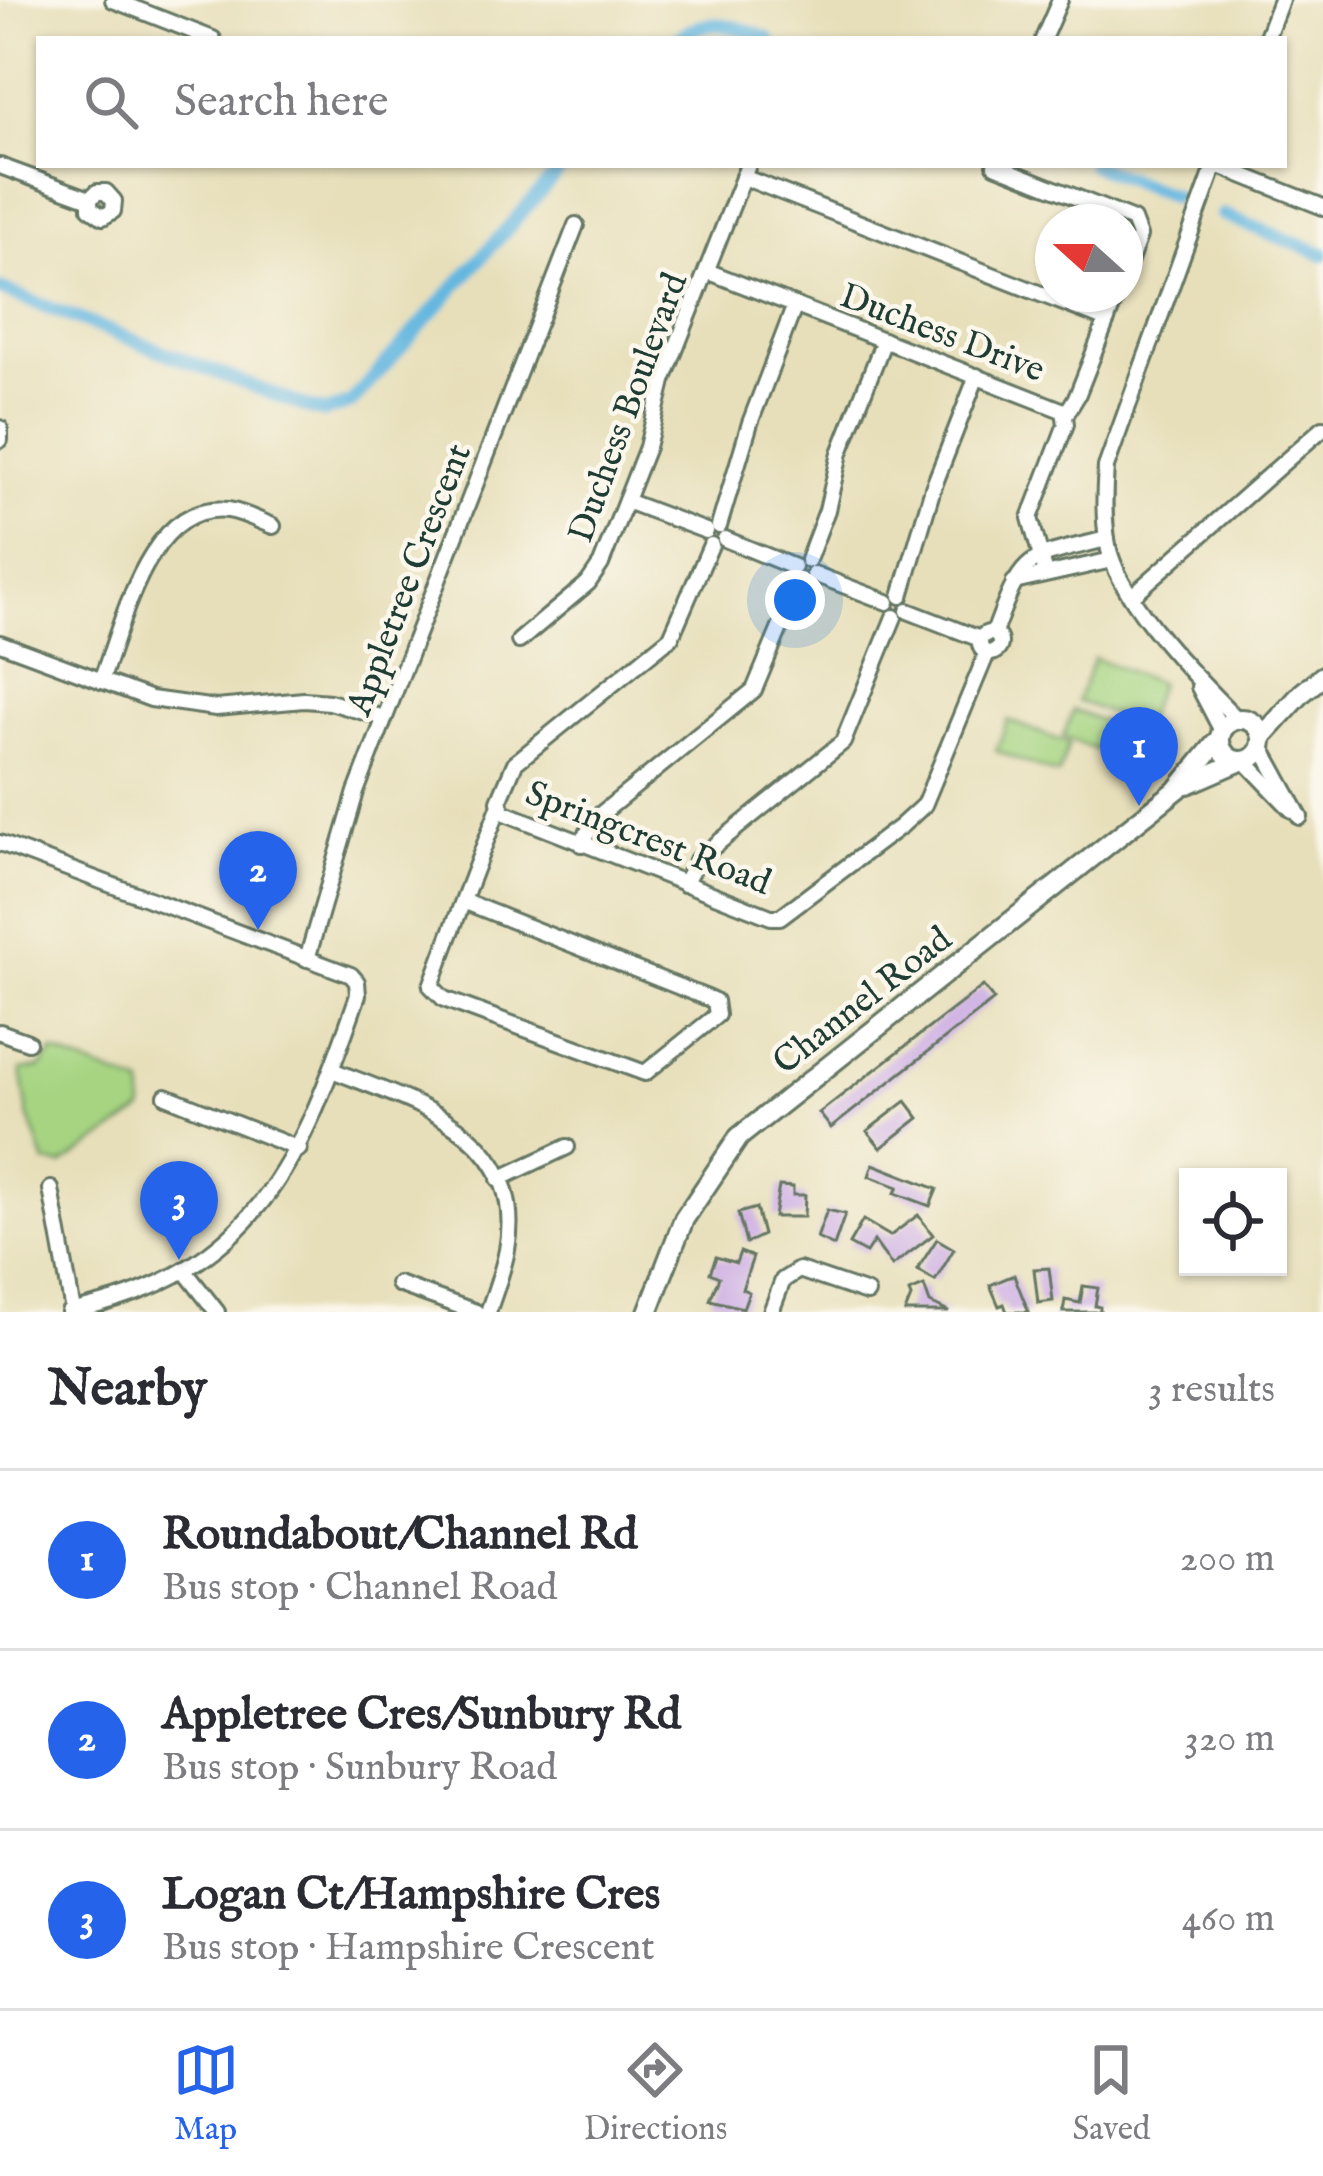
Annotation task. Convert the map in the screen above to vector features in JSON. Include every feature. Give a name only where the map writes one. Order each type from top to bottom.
[{"type":"street","points":[[113,0],[205,36]]},
{"type":"street","points":[[1044,36],[1060,0]]},
{"type":"street","points":[[1266,36],[1281,0]]},
{"type":"street","points":[[160,19],[166,2]]},
{"type":"street","points":[[0,166],[90,200]]},
{"type":"street","points":[[1003,168],[1094,204]]},
{"type":"street","points":[[1215,168],[1106,467],[1103,507],[1112,560],[1132,596],[1230,727]]},
{"type":"street","points":[[1224,168],[1323,207]]},
{"type":"street","points":[[746,171],[1107,320]]},
{"type":"street","name":"Duchess Boulevard","points":[[519,640],[592,577],[647,448],[663,381],[746,171]]},
{"type":"street","name":"Appletree Crescent","points":[[307,959],[349,814],[384,718],[576,225]]},
{"type":"street","name":"Duchess Drive","points":[[706,272],[1066,413],[1030,518],[1046,574]]},
{"type":"street","name":"Springcrest Road","points":[[795,305],[750,423],[716,535],[676,632],[515,763],[499,807],[510,817],[771,917],[789,913],[924,805],[1015,582],[1026,564],[1041,555]]},
{"type":"street","points":[[1066,413],[1110,312]]},
{"type":"street","points":[[581,844],[596,818],[754,690],[827,510],[840,453],[884,340]]},
{"type":"street","points":[[684,884],[697,860],[843,742],[897,606],[933,488],[977,376]]},
{"type":"street","points":[[0,428],[0,440]]},
{"type":"street","points":[[1132,596],[1323,428]]},
{"type":"street","points":[[626,501],[987,642]]},
{"type":"street","points":[[101,680],[152,551],[177,523],[197,514],[231,510],[273,526]]},
{"type":"street","points":[[1041,555],[1107,539]]},
{"type":"street","points":[[1015,582],[1112,560]]},
{"type":"street","points":[[0,643],[177,704],[216,708],[304,700],[330,702],[384,718]]},
{"type":"street","name":"Channel Road","points":[[1178,789],[1243,761],[1302,693],[1323,676]]},
{"type":"street","name":"Channel Road","points":[[648,1312],[684,1219],[740,1137],[1178,789],[1230,727],[1302,693]]},
{"type":"street","points":[[1252,722],[1300,817],[1243,761],[1223,752],[1230,727],[1252,722]]},
{"type":"street","points":[[463,901],[715,1001],[717,1015],[645,1073],[444,999],[430,986],[499,807]]},
{"type":"street","points":[[0,843],[351,975],[358,992],[299,1149],[256,1212],[220,1246],[184,1270],[123,1300],[71,1312],[51,1190]]},
{"type":"street","points":[[0,1032],[28,1042]]},
{"type":"street","points":[[332,1070],[452,1121],[482,1150],[499,1179],[509,1226],[508,1246],[488,1312]]},
{"type":"street","points":[[166,1096],[299,1149]]},
{"type":"street","points":[[499,1179],[567,1148]]},
{"type":"street","points":[[184,1270],[217,1312]]},
{"type":"street","points":[[771,1312],[783,1280],[799,1270],[867,1293]]},
{"type":"street","points":[[398,1284],[476,1312]]},
{"type":"green space","points":[[1094,658],[1159,683],[1143,726],[1077,701]]},
{"type":"green space","points":[[1073,710],[1107,723],[1096,750],[1063,737]]},
{"type":"green space","points":[[1008,720],[1069,744],[1058,775],[996,751]]},
{"type":"green space","points":[[53,1052],[143,1086],[143,1111],[62,1165],[45,1163],[28,1114],[21,1070],[40,1068]]},
{"type":"building","points":[[983,986],[994,1000],[831,1128],[819,1113]]},
{"type":"building","points":[[906,1101],[919,1118],[881,1148],[867,1131]]},
{"type":"building","points":[[873,1164],[937,1189],[930,1206],[895,1193],[898,1187],[869,1176]]},
{"type":"building","points":[[779,1186],[793,1187],[793,1195],[805,1195],[804,1217],[774,1217]]},
{"type":"building","points":[[756,1208],[763,1235],[746,1243],[738,1213]]},
{"type":"building","points":[[827,1210],[845,1214],[834,1246],[817,1238]]},
{"type":"building","points":[[918,1215],[933,1235],[892,1266],[874,1241],[866,1253],[849,1244],[863,1220],[890,1236]]},
{"type":"building","points":[[937,1239],[954,1249],[935,1281],[917,1270]]},
{"type":"building","points":[[740,1252],[753,1257],[742,1289],[749,1292],[743,1308],[710,1300],[719,1277],[710,1273],[716,1257],[736,1263]]},
{"type":"building","points":[[1049,1268],[1053,1301],[1038,1303],[1034,1269]]},
{"type":"building","points":[[1014,1275],[1029,1312],[1007,1312],[990,1285]]},
{"type":"building","points":[[924,1286],[930,1303],[949,1312],[905,1312],[909,1292]]},
{"type":"building","points":[[1083,1286],[1098,1288],[1095,1306],[1100,1312],[1063,1312],[1065,1300],[1080,1303]]},
{"type":"waterway","points":[[682,36],[711,25],[759,36]]},
{"type":"waterway","points":[[0,289],[325,412],[351,403],[561,168]]},
{"type":"waterway","points":[[1101,168],[1174,197]]},
{"type":"waterway","points":[[1223,215],[1323,254]]},
{"type":"place","name":"Roundabout/Channel Rd","points":[[1139,806]]},
{"type":"place","name":"Appletree Cres/Sunbury Rd","points":[[258,930]]},
{"type":"place","name":"Logan Ct/Hampshire Cres","points":[[179,1260]]}]
